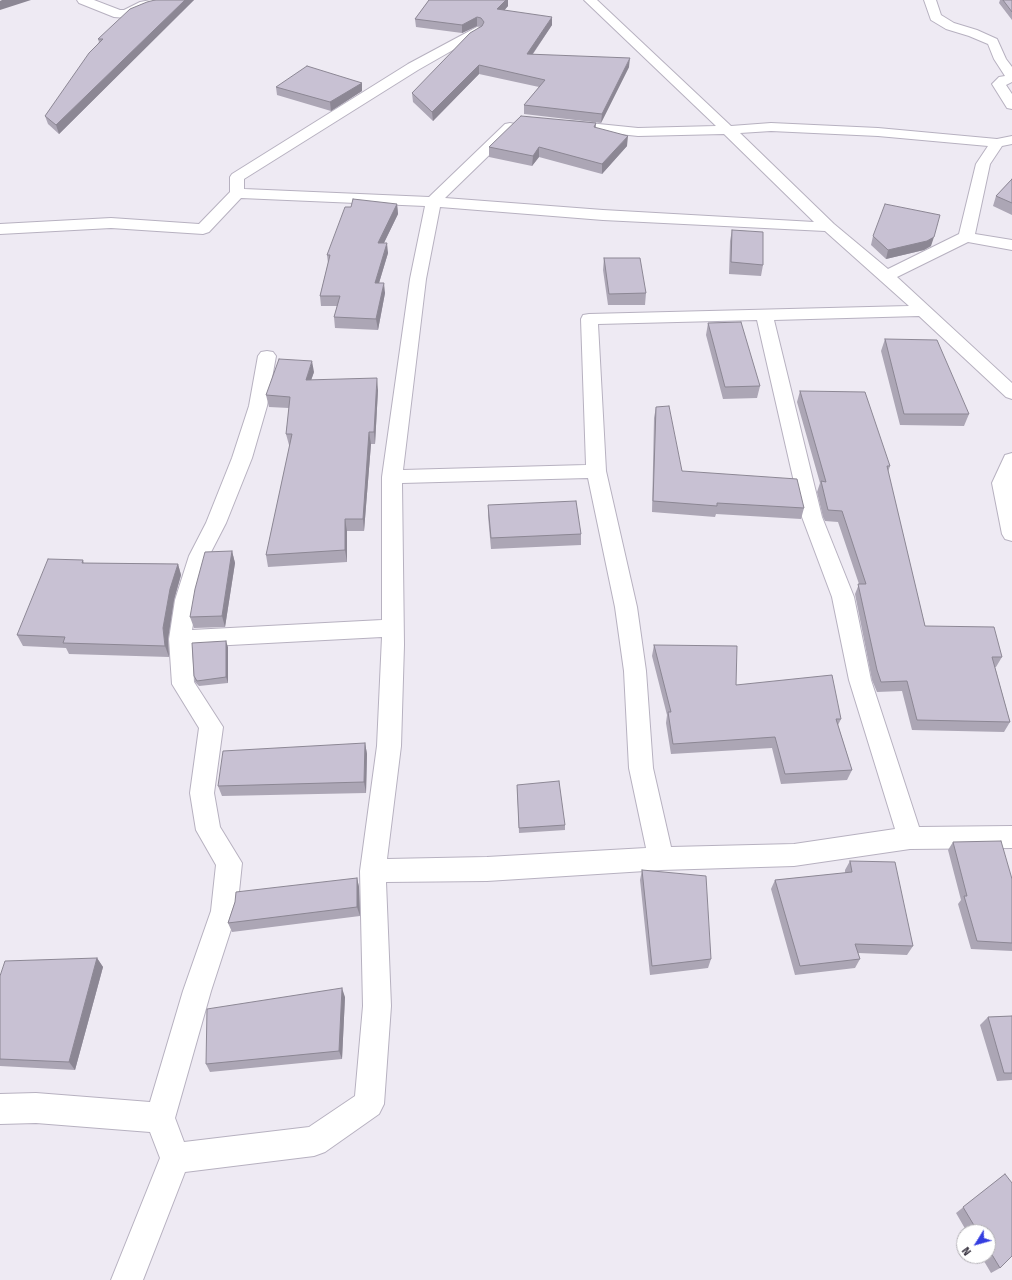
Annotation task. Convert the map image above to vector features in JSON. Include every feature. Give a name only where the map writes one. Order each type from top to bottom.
[{"type":"street","points":[[83,0],[118,14],[126,14],[144,6],[169,0]]},
{"type":"street","points":[[590,0],[629,35],[829,227],[886,276],[1012,393]]},
{"type":"street","points":[[930,0],[935,17],[950,26],[973,33],[993,42],[1000,59],[1012,77],[999,84],[1012,105]]},
{"type":"street","points":[[0,228],[111,223],[203,229],[237,193],[237,177],[413,67],[477,31]]},
{"type":"street","points":[[175,1158],[314,1141],[369,1104],[377,1006],[373,871],[388,746],[393,628],[392,477],[418,280],[433,202],[517,119],[525,120]]},
{"type":"street","points":[[555,124],[638,132],[728,130],[772,127],[878,132],[1004,142]]},
{"type":"street","points":[[966,237],[983,164],[1004,142]]},
{"type":"street","points":[[237,193],[433,202],[603,215],[829,227]]},
{"type":"street","points":[[886,276],[966,237],[1012,245]]},
{"type":"street","points":[[661,859],[642,768],[635,671],[626,607],[596,471],[589,319],[923,311]]},
{"type":"street","points":[[764,315],[812,517],[843,597],[860,680],[910,838]]},
{"type":"street","points":[[127,1280],[175,1158],[160,1118],[197,991],[224,911],[229,862],[208,830],[202,793],[211,727],[183,684],[180,639],[186,600],[198,556],[216,523],[242,458],[258,406],[267,356]]},
{"type":"street","points":[[1012,460],[1002,482],[1012,534]]},
{"type":"street","points":[[392,477],[596,471]]},
{"type":"street","points":[[180,639],[393,628]]},
{"type":"street","points":[[373,871],[487,869],[661,859],[794,854],[910,838],[1012,837]]},
{"type":"street","points":[[0,1109],[36,1108],[160,1118]]},
{"type":"building","points":[[155,0],[185,0],[56,125],[45,116],[89,53],[103,39],[98,39],[130,9]]},
{"type":"building","points":[[429,0],[506,0],[497,9],[552,17],[527,54],[630,58],[602,114],[524,105],[545,80],[479,65],[432,112],[412,93],[470,33],[482,26],[484,22],[481,18],[477,17],[462,25],[415,19]]},
{"type":"building","points":[[1003,0],[1012,0],[1012,12]]},
{"type":"building","points":[[307,66],[362,83],[330,102],[276,87]]},
{"type":"building","points":[[521,116],[596,123],[594,127],[628,136],[602,164],[539,147],[533,156],[489,147]]},
{"type":"building","points":[[1012,179],[1012,203],[996,196]]},
{"type":"building","points":[[353,199],[397,204],[378,243],[387,243],[375,283],[384,283],[376,319],[334,317],[340,296],[320,296],[330,255],[327,255],[345,207],[351,207]]},
{"type":"building","points":[[885,204],[940,215],[934,237],[927,241],[888,250],[873,236]]},
{"type":"building","points":[[732,230],[763,232],[763,265],[731,262]]},
{"type":"building","points":[[604,258],[640,258],[646,293],[609,294]]},
{"type":"building","points":[[741,322],[760,386],[725,387],[708,323]]},
{"type":"building","points":[[885,339],[937,340],[969,414],[904,414]]},
{"type":"building","points":[[279,359],[312,361],[306,380],[377,378],[374,432],[369,432],[363,519],[345,519],[345,550],[266,555],[292,434],[286,434],[290,397],[266,395]]},
{"type":"building","points":[[800,391],[865,392],[890,466],[887,466],[925,626],[994,627],[1002,657],[992,657],[1010,722],[917,720],[907,681],[881,682],[858,584],[866,584],[842,511],[828,510],[821,481],[826,482]]},
{"type":"building","points":[[669,406],[682,471],[797,479],[804,508],[717,503],[717,506],[653,501],[656,407]]},
{"type":"building","points":[[576,501],[581,534],[491,538],[488,505]]},
{"type":"building","points":[[232,551],[222,616],[190,617],[195,589],[205,552]]},
{"type":"building","points":[[48,559],[83,560],[82,563],[178,564],[170,589],[163,628],[165,646],[63,643],[65,637],[17,635]]},
{"type":"building","points":[[226,641],[226,677],[197,681],[194,676],[192,643]]},
{"type":"building","points":[[654,645],[737,646],[736,685],[832,675],[841,719],[836,719],[852,770],[785,774],[775,737],[673,744],[668,712],[671,712]]},
{"type":"building","points":[[365,743],[364,782],[218,786],[223,751]]},
{"type":"building","points":[[559,781],[565,825],[519,828],[517,785]]},
{"type":"building","points":[[1001,841],[1012,879],[1012,943],[977,941],[964,896],[967,896],[953,842]]},
{"type":"building","points":[[850,861],[895,862],[913,946],[855,944],[860,959],[800,966],[775,880],[852,872]]},
{"type":"building","points":[[642,870],[706,876],[711,959],[652,966]]},
{"type":"building","points":[[357,878],[357,907],[228,923],[235,902],[236,892]]},
{"type":"building","points":[[97,958],[69,1062],[0,1059],[0,976],[5,961]]},
{"type":"building","points":[[342,988],[339,1051],[206,1064],[207,1009]]},
{"type":"building","points":[[1012,1016],[1012,1073],[1004,1073],[988,1017]]},
{"type":"building","points":[[1005,1174],[1012,1183],[1012,1256],[1000,1268],[996,1261],[996,1224],[973,1224],[963,1207]]}]
